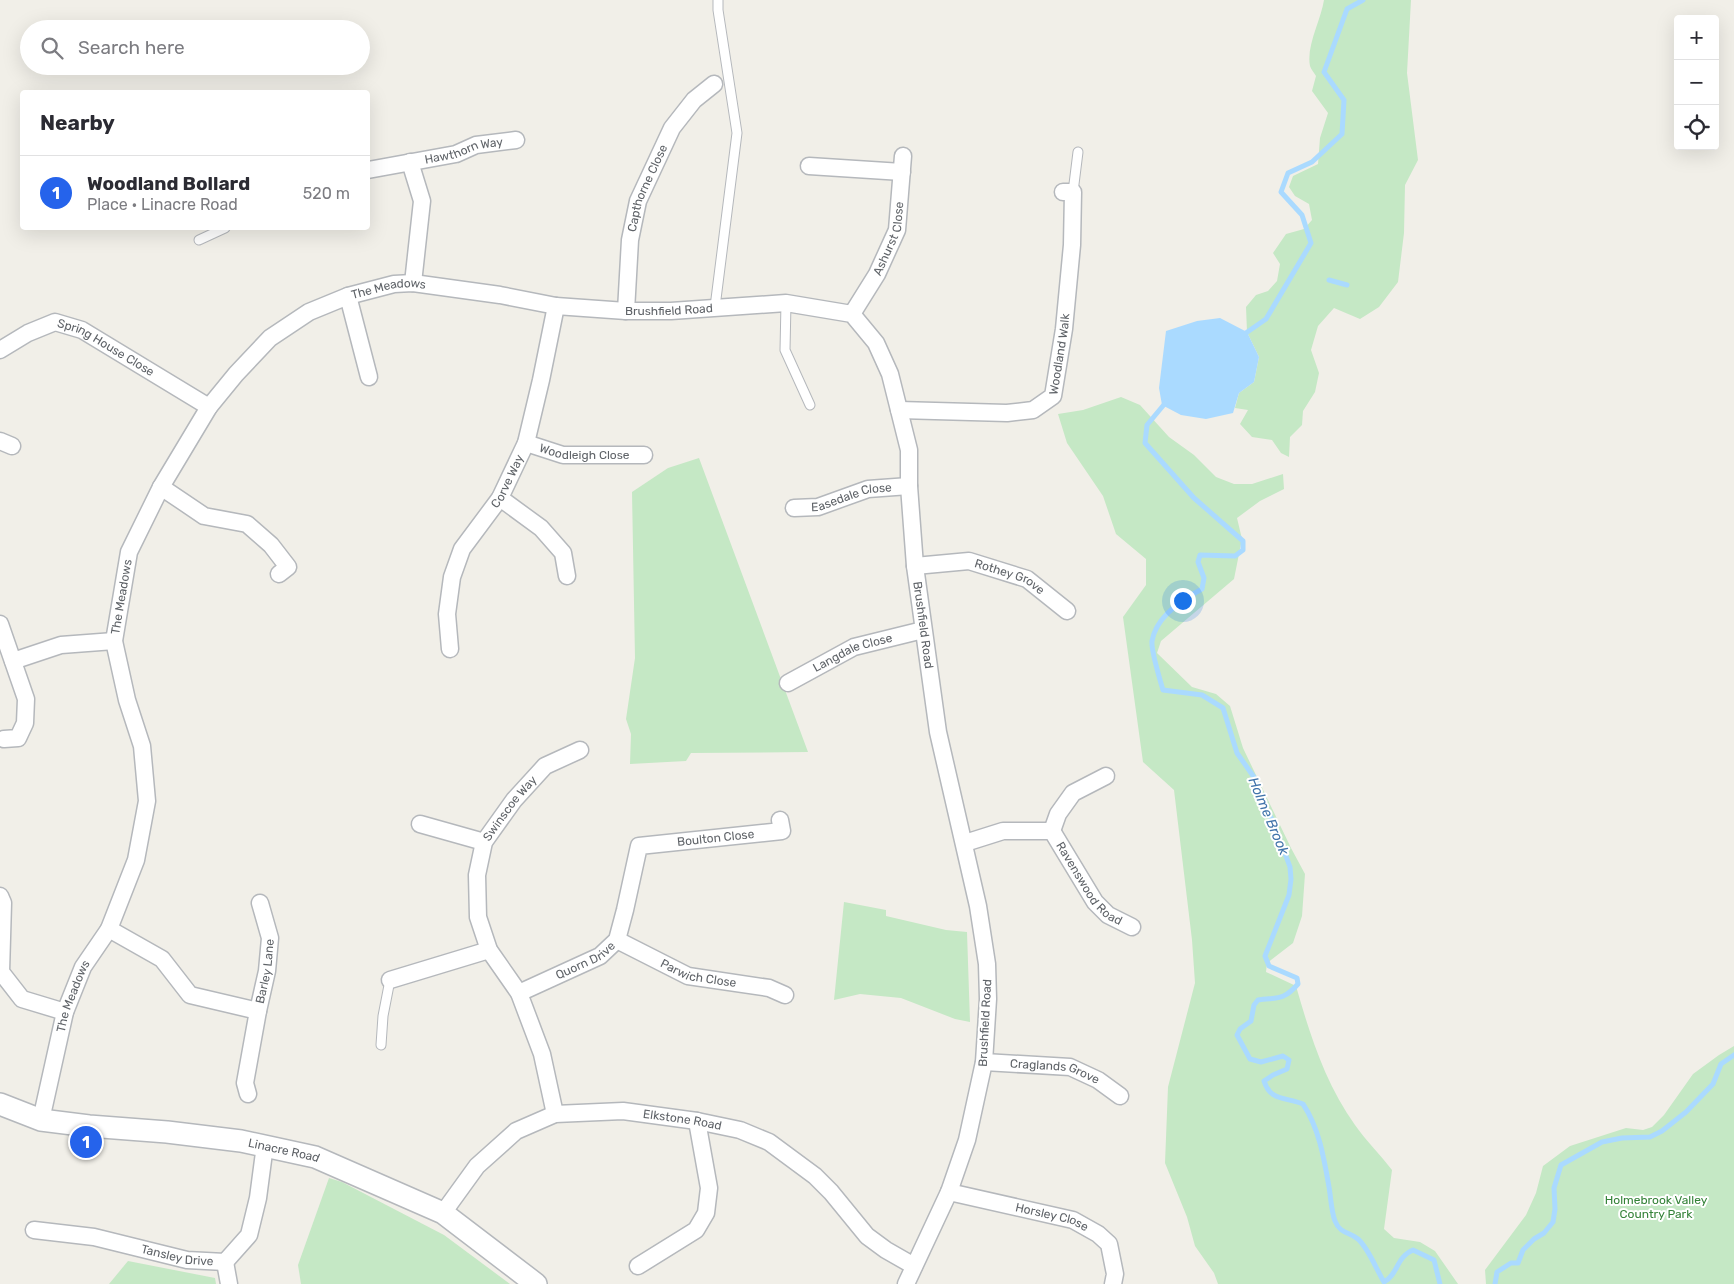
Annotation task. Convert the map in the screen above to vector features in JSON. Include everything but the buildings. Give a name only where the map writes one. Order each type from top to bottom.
[{"type":"street","name":"Capthorne Close","points":[[626,311],[630,240],[638,201],[672,128],[694,100],[714,84]]},
{"type":"street","name":"Hawthorn Way","points":[[370,170],[456,154],[476,145],[516,140]]},
{"type":"street","name":"Hawthorn Way","points":[[410,162],[422,200],[413,283]]},
{"type":"street","name":"Ashurst Close","points":[[809,166],[902,164],[897,230],[876,274],[852,314]]},
{"type":"street","name":"Woodland Walk","points":[[899,410],[1007,413],[1033,410],[1053,396],[1064,329],[1072,245],[1068,192]]},
{"type":"street","name":"The Meadows","points":[[41,1120],[65,1012],[83,967],[109,929],[136,860],[147,800],[142,746],[127,700],[114,641],[129,552],[161,486],[209,408],[236,374],[270,338],[308,312],[348,296],[394,284],[413,283],[500,295]]},
{"type":"street","name":"Brushfield Road","points":[[500,295],[556,306],[626,311],[671,311],[786,303],[852,314],[876,343],[890,374],[909,450],[909,486],[915,566],[938,732],[978,906],[987,964],[988,999],[984,1062],[967,1140],[949,1192],[906,1284]]},
{"type":"street","points":[[348,296],[369,377]]},
{"type":"street","name":"Corve Way","points":[[450,649],[447,614],[452,577],[462,550],[500,498],[526,443],[556,306]]},
{"type":"street","name":"Spring House Close","points":[[0,350],[28,333],[54,322],[82,330],[209,408]]},
{"type":"street","name":"Woodleigh Close","points":[[526,443],[563,455],[644,455]]},
{"type":"street","points":[[161,486],[204,516],[246,524],[271,544],[288,567],[279,574]]},
{"type":"street","name":"Easedale Close","points":[[794,508],[818,507],[868,489],[909,486]]},
{"type":"street","points":[[500,498],[541,528],[563,553],[567,576]]},
{"type":"street","name":"Rothey Grove","points":[[915,566],[969,560],[1027,579],[1067,611]]},
{"type":"street","points":[[0,624],[26,699],[25,723],[18,738],[4,739]]},
{"type":"street","name":"Langdale Close","points":[[788,683],[854,647],[923,630]]},
{"type":"street","points":[[13,661],[61,645],[114,641]]},
{"type":"street","name":"Swinscoe Way","points":[[555,1114],[542,1054],[519,993],[488,950],[478,917],[477,876],[484,842],[514,800],[545,766],[580,750]]},
{"type":"street","points":[[1052,831],[1058,814],[1073,793],[1106,776]]},
{"type":"street","name":"Boulton Close","points":[[639,846],[782,831],[780,820]]},
{"type":"street","points":[[420,824],[484,842]]},
{"type":"street","name":"Ravenswood Road","points":[[964,843],[1003,831],[1052,831],[1095,902],[1108,915],[1132,927]]},
{"type":"street","name":"Quorn Drive","points":[[519,993],[600,956],[617,940],[639,846]]},
{"type":"street","points":[[0,896],[3,903],[1,972],[22,999],[65,1012]]},
{"type":"street","name":"Barley Lane","points":[[248,1094],[245,1083],[267,971],[270,938],[260,902]]},
{"type":"street","name":"Barley Lane","points":[[109,929],[162,959],[190,995],[258,1011]]},
{"type":"street","name":"Parwich Close","points":[[617,940],[688,976],[769,988],[785,995]]},
{"type":"street","points":[[390,980],[488,950]]},
{"type":"street","name":"Craglands Grove","points":[[984,1062],[1070,1067],[1098,1080],[1120,1096]]},
{"type":"street","name":"Linacre Road","points":[[0,1104],[41,1120],[167,1132],[265,1145],[315,1157],[443,1213],[536,1284]]},
{"type":"street","name":"Elkstone Road","points":[[443,1213],[477,1166],[516,1131],[555,1114],[623,1111],[697,1121],[740,1130],[768,1142],[815,1176],[831,1192],[867,1236],[886,1250],[914,1266]]},
{"type":"street","points":[[638,1266],[696,1230],[706,1213],[709,1188],[697,1121]]},
{"type":"street","name":"Tansley Drive","points":[[34,1230],[94,1237],[187,1260],[225,1262],[249,1235],[258,1198],[265,1145]]},
{"type":"street","name":"Horsley Close","points":[[949,1192],[1073,1220],[1090,1229],[1109,1244],[1115,1274],[1113,1284]]},
{"type":"street","points":[[225,1262],[229,1284]]},
{"type":"lane","points":[[715,308],[737,133],[718,0]]},
{"type":"lane","points":[[1068,192],[1078,152]]},
{"type":"lane","points":[[199,240],[221,230]]},
{"type":"lane","points":[[786,303],[785,350],[810,405]]},
{"type":"lane","points":[[381,1045],[383,1016],[390,980]]},
{"type":"green space","points":[[1324,0],[1411,0],[1407,73],[1418,160],[1405,185],[1404,233],[1398,282],[1379,307],[1360,319],[1334,308],[1318,326],[1311,350],[1319,373],[1315,392],[1303,411],[1302,425],[1290,437],[1289,457],[1281,453],[1272,440],[1252,437],[1240,424],[1248,410],[1235,408],[1239,393],[1254,382],[1259,357],[1247,332],[1246,307],[1256,295],[1268,291],[1277,281],[1280,264],[1273,253],[1286,234],[1304,229],[1312,220],[1309,204],[1295,196],[1289,187],[1293,176],[1318,164],[1320,138],[1328,113],[1312,91],[1316,76],[1310,66],[1309,58]]},
{"type":"green space","points":[[1121,397],[1140,405],[1169,437],[1194,455],[1216,477],[1234,484],[1252,484],[1283,474],[1284,489],[1260,501],[1237,518],[1242,539],[1234,579],[1161,641],[1157,653],[1192,687],[1216,694],[1230,706],[1243,748],[1305,874],[1302,916],[1293,943],[1267,963],[1266,972],[1296,986],[1313,1040],[1335,1092],[1359,1131],[1392,1170],[1384,1229],[1394,1238],[1420,1242],[1435,1251],[1458,1284],[1218,1284],[1214,1273],[1195,1246],[1187,1217],[1165,1163],[1168,1087],[1195,983],[1192,940],[1174,790],[1143,762],[1123,617],[1146,585],[1146,559],[1116,534],[1103,496],[1067,443],[1058,414],[1083,410]]},
{"type":"green space","points":[[699,458],[808,752],[691,753],[686,761],[630,764],[631,734],[626,719],[635,658],[632,492],[668,468]]},
{"type":"green space","points":[[844,902],[886,910],[886,916],[946,930],[967,932],[970,1022],[955,1019],[901,998],[860,994],[834,1000]]},
{"type":"green space","name":"Holmebrook Valley Country Park","points":[[1734,1046],[1734,1284],[1486,1284],[1485,1270],[1526,1215],[1536,1193],[1543,1166],[1570,1146],[1626,1128],[1643,1130],[1652,1127],[1664,1115],[1693,1074]]},
{"type":"green space","points":[[329,1178],[342,1182],[444,1235],[510,1284],[301,1284],[298,1265]]},
{"type":"green space","points":[[128,1261],[215,1278],[216,1284],[109,1284]]},
{"type":"water","points":[[1220,318],[1247,332],[1259,357],[1254,382],[1239,393],[1233,413],[1206,419],[1181,415],[1162,405],[1159,388],[1166,331],[1197,321]]},
{"type":"waterway","points":[[1243,335],[1266,319],[1311,243],[1302,215],[1281,192],[1288,173],[1312,162],[1342,134],[1344,100],[1324,72],[1347,9],[1363,0]]},
{"type":"waterway","points":[[1329,280],[1347,285]]},
{"type":"waterway","name":"Holme Brook","points":[[1167,401],[1147,425],[1145,443],[1194,498],[1243,541],[1243,550],[1235,556],[1200,555],[1198,562],[1204,578],[1202,589],[1171,610],[1159,624],[1152,641],[1154,658],[1163,690],[1202,695],[1223,708],[1237,753],[1256,780],[1262,803],[1273,821],[1290,867],[1289,895],[1265,956],[1269,966],[1297,978],[1298,984],[1284,996],[1258,1000],[1254,1005],[1251,1021],[1240,1029],[1237,1035],[1250,1059],[1261,1062],[1283,1056],[1289,1060],[1287,1069],[1264,1081],[1270,1092],[1274,1095],[1303,1104],[1309,1113],[1320,1144],[1337,1225],[1362,1243],[1384,1282],[1389,1279],[1403,1257],[1413,1250],[1434,1260],[1440,1284]]},
{"type":"waterway","points":[[1495,1284],[1497,1272],[1511,1263],[1518,1263],[1523,1250],[1534,1239],[1544,1233],[1553,1222],[1555,1209],[1554,1188],[1561,1165],[1602,1142],[1622,1138],[1650,1137],[1662,1131],[1686,1112],[1713,1084],[1721,1064],[1734,1055]]},
{"type":"place","name":"Woodland Bollard","points":[[86,1142]]}]
